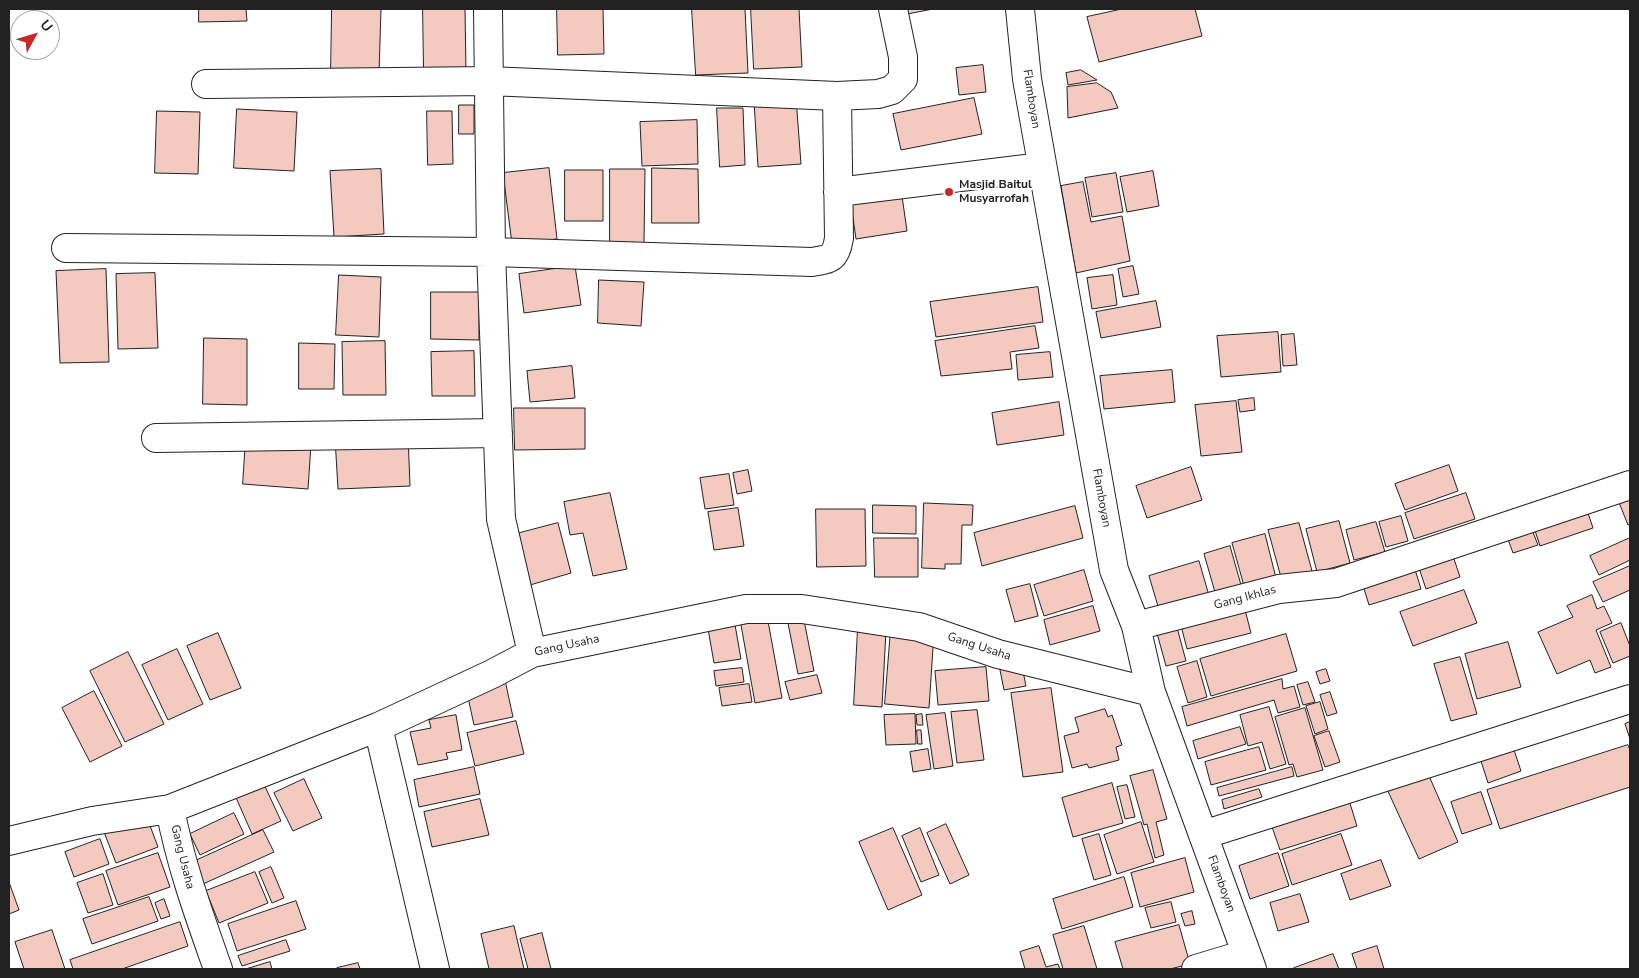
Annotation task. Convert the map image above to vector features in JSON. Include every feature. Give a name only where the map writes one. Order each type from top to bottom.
[{"type":"street","points":[[488,9],[491,252],[501,519],[532,653]]},
{"type":"street","points":[[206,84],[489,81],[838,96],[878,94],[892,90],[903,78],[903,57],[893,9]]},
{"type":"street","name":"Flamboyan","points":[[1020,9],[1027,79],[1114,570],[1136,626],[1151,692],[1249,961]]},
{"type":"street","points":[[66,248],[491,252],[812,262],[829,260],[837,251],[839,238],[838,96]]},
{"type":"street","points":[[838,192],[1042,167]]},
{"type":"street","points":[[156,438],[498,433]]},
{"type":"street","name":"Gang Ikhlas","points":[[1136,626],[1279,589],[1336,583],[1630,486]]},
{"type":"street","name":"Gang Usaha","points":[[218,969],[178,849],[170,809],[378,727],[492,674],[532,653],[746,609],[802,609],[919,627],[998,654],[1151,692]]},
{"type":"street","points":[[1203,835],[1630,699]]},
{"type":"street","points":[[378,727],[435,969]]},
{"type":"street","points":[[9,841],[92,821],[170,809]]},
{"type":"street","points":[[1196,969],[1249,961]]},
{"type":"building","points":[[199,9],[246,9],[247,21],[199,22]]},
{"type":"building","points":[[332,9],[381,9],[379,73],[331,71]]},
{"type":"building","points":[[423,9],[465,9],[466,73],[424,74]]},
{"type":"building","points":[[557,9],[603,9],[604,54],[558,55]]},
{"type":"building","points":[[692,9],[745,9],[748,73],[696,75]]},
{"type":"building","points":[[751,9],[799,9],[802,67],[754,69]]},
{"type":"building","points":[[890,9],[933,9],[892,17]]},
{"type":"building","points":[[1122,9],[1195,9],[1202,36],[1099,62],[1087,17]]},
{"type":"building","points":[[983,65],[986,92],[959,95],[956,68]]},
{"type":"building","points":[[1081,70],[1097,80],[1068,85],[1066,73]]},
{"type":"building","points":[[1097,83],[1111,92],[1118,108],[1068,118],[1067,87]]},
{"type":"building","points":[[796,98],[801,164],[758,167],[754,101]]},
{"type":"building","points":[[974,98],[982,134],[901,150],[893,114]]},
{"type":"building","points":[[459,105],[474,105],[474,134],[459,134]]},
{"type":"building","points":[[717,108],[743,108],[745,165],[720,167]]},
{"type":"building","points":[[237,109],[297,112],[294,171],[234,168]]},
{"type":"building","points":[[157,111],[200,112],[198,174],[155,173]]},
{"type":"building","points":[[427,111],[452,111],[453,164],[428,165]]},
{"type":"building","points":[[697,120],[698,164],[642,166],[640,122]]},
{"type":"building","points":[[549,168],[557,239],[512,244],[503,173]]},
{"type":"building","points":[[652,168],[698,169],[699,223],[652,223]]},
{"type":"building","points":[[381,169],[384,234],[334,237],[330,171]]},
{"type":"building","points":[[610,169],[645,169],[644,243],[610,243]]},
{"type":"building","points":[[565,170],[603,170],[603,221],[565,221]]},
{"type":"building","points":[[1153,171],[1159,206],[1127,212],[1120,177]]},
{"type":"building","points":[[1116,173],[1123,212],[1092,217],[1085,178]]},
{"type":"building","points":[[900,182],[907,231],[856,239],[849,190]]},
{"type":"building","points":[[1083,182],[1091,222],[1122,216],[1130,261],[1076,273],[1061,186]]},
{"type":"building","points":[[575,266],[581,305],[524,313],[519,274]]},
{"type":"building","points":[[1133,266],[1139,294],[1123,297],[1118,269]]},
{"type":"building","points":[[106,269],[109,362],[60,363],[56,271]]},
{"type":"building","points":[[155,273],[158,348],[118,349],[116,274]]},
{"type":"building","points":[[339,275],[381,277],[379,337],[336,335]]},
{"type":"building","points":[[1113,275],[1117,305],[1092,309],[1087,278]]},
{"type":"building","points":[[599,280],[644,282],[641,326],[598,323]]},
{"type":"building","points":[[1038,287],[1043,322],[936,337],[930,302]]},
{"type":"building","points":[[431,292],[479,292],[479,340],[431,339]]},
{"type":"building","points":[[1156,301],[1161,327],[1101,338],[1096,312]]},
{"type":"building","points":[[1035,326],[1039,348],[1010,352],[1012,369],[941,376],[935,341]]},
{"type":"building","points":[[1278,332],[1281,372],[1221,377],[1217,336]]},
{"type":"building","points":[[1294,334],[1297,365],[1283,366],[1281,335]]},
{"type":"building","points":[[204,338],[247,339],[247,405],[203,404]]},
{"type":"building","points":[[385,341],[386,395],[343,395],[342,342]]},
{"type":"building","points":[[299,343],[335,344],[334,389],[299,389]]},
{"type":"building","points":[[474,351],[475,396],[432,396],[431,352]]},
{"type":"building","points":[[1050,352],[1053,377],[1018,380],[1016,355]]},
{"type":"building","points":[[572,366],[575,398],[530,402],[527,371]]},
{"type":"building","points":[[1172,370],[1175,402],[1104,409],[1100,376]]},
{"type":"building","points":[[1254,398],[1255,410],[1240,412],[1238,400]]},
{"type":"building","points":[[1236,401],[1242,452],[1201,456],[1195,405]]},
{"type":"building","points":[[1059,402],[1064,435],[997,445],[992,413]]},
{"type":"building","points":[[514,408],[585,408],[585,449],[515,450]]},
{"type":"building","points":[[408,435],[410,486],[338,489],[335,438]]},
{"type":"building","points":[[246,438],[311,444],[308,489],[243,484]]},
{"type":"building","points":[[1449,465],[1458,491],[1405,510],[1395,484]]},
{"type":"building","points":[[1191,467],[1202,500],[1147,518],[1136,486]]},
{"type":"building","points":[[748,470],[752,491],[737,494],[733,473]]},
{"type":"building","points":[[729,474],[734,505],[705,509],[700,478]]},
{"type":"building","points":[[1630,484],[1630,524],[1628,525],[1614,490]]},
{"type":"building","points":[[610,493],[627,569],[593,576],[583,533],[570,535],[564,502]]},
{"type":"building","points":[[1466,493],[1475,519],[1414,539],[1405,513]]},
{"type":"building","points":[[1583,498],[1593,528],[1540,546],[1530,515]]},
{"type":"building","points":[[924,503],[973,505],[972,525],[962,525],[961,564],[945,564],[945,569],[922,568]]},
{"type":"building","points":[[873,505],[916,506],[916,534],[873,533]]},
{"type":"building","points":[[1075,506],[1083,538],[982,566],[974,533]]},
{"type":"building","points":[[738,508],[744,546],[714,550],[708,512]]},
{"type":"building","points":[[816,509],[865,509],[866,566],[817,567]]},
{"type":"building","points":[[1401,516],[1408,541],[1386,547],[1379,522]]},
{"type":"building","points":[[1339,521],[1350,563],[1317,572],[1306,529]]},
{"type":"building","points":[[1376,522],[1385,552],[1354,560],[1346,530]]},
{"type":"building","points":[[1529,522],[1538,545],[1513,553],[1505,531]]},
{"type":"building","points":[[558,523],[571,573],[530,585],[516,534]]},
{"type":"building","points":[[1299,523],[1312,571],[1282,581],[1268,530]]},
{"type":"building","points":[[1265,534],[1278,586],[1246,593],[1232,543]]},
{"type":"building","points":[[874,538],[918,538],[918,577],[875,577]]},
{"type":"building","points":[[1630,538],[1630,560],[1599,575],[1590,556]]},
{"type":"building","points":[[1449,544],[1460,577],[1426,589],[1415,556]]},
{"type":"building","points":[[1230,546],[1243,592],[1217,599],[1204,554]]},
{"type":"building","points":[[1409,550],[1421,589],[1369,605],[1357,566]]},
{"type":"building","points":[[1199,561],[1210,599],[1160,613],[1149,576]]},
{"type":"building","points":[[1630,566],[1630,590],[1603,602],[1593,582]]},
{"type":"building","points":[[1084,570],[1093,601],[1044,616],[1034,585]]},
{"type":"building","points":[[1030,584],[1038,616],[1015,622],[1006,590]]},
{"type":"building","points":[[1464,590],[1477,623],[1413,646],[1400,612]]},
{"type":"building","points":[[1592,595],[1597,609],[1604,606],[1612,623],[1596,630],[1611,667],[1595,673],[1590,660],[1557,674],[1538,632],[1573,617],[1567,606]]},
{"type":"building","points":[[1243,602],[1251,633],[1187,649],[1179,618]]},
{"type":"building","points":[[1093,606],[1100,631],[1050,645],[1044,620]]},
{"type":"building","points":[[766,610],[782,698],[755,703],[739,614]]},
{"type":"building","points":[[802,610],[814,671],[798,674],[786,613]]},
{"type":"building","points":[[734,619],[741,659],[714,663],[707,623]]},
{"type":"building","points":[[1175,620],[1186,661],[1166,666],[1155,626]]},
{"type":"building","points":[[1621,623],[1630,646],[1630,656],[1613,663],[1600,632]]},
{"type":"building","points":[[858,628],[886,630],[882,707],[854,705]]},
{"type":"building","points":[[891,629],[934,633],[929,708],[885,704]]},
{"type":"building","points":[[218,633],[241,688],[210,700],[187,646]]},
{"type":"building","points":[[1286,634],[1297,671],[1211,696],[1200,659]]},
{"type":"building","points":[[1508,642],[1521,687],[1477,699],[1465,654]]},
{"type":"building","points":[[177,649],[203,704],[168,720],[142,665]]},
{"type":"building","points":[[128,652],[164,724],[125,742],[90,671]]},
{"type":"building","points":[[1460,657],[1477,714],[1451,721],[1434,664]]},
{"type":"building","points":[[1197,661],[1207,697],[1188,703],[1177,667]]},
{"type":"building","points":[[1022,666],[1026,686],[1004,690],[1000,670]]},
{"type":"building","points":[[986,667],[989,701],[938,705],[935,671]]},
{"type":"building","points":[[742,668],[744,682],[716,686],[714,671]]},
{"type":"building","points":[[1326,669],[1330,681],[1320,684],[1316,672]]},
{"type":"building","points":[[817,675],[822,693],[790,700],[785,682]]},
{"type":"building","points":[[1282,679],[1283,689],[1294,686],[1300,707],[1278,713],[1274,700],[1187,726],[1182,707]]},
{"type":"building","points":[[505,680],[513,717],[474,725],[466,688]]},
{"type":"building","points":[[1308,682],[1315,702],[1303,705],[1297,685]]},
{"type":"building","points":[[749,684],[752,702],[722,706],[719,688]]},
{"type":"building","points":[[1051,688],[1063,772],[1023,777],[1011,693]]},
{"type":"building","points":[[94,691],[122,746],[90,762],[62,708]]},
{"type":"building","points":[[1330,692],[1337,713],[1327,716],[1320,695]]},
{"type":"building","points":[[1320,702],[1328,729],[1315,734],[1306,706]]},
{"type":"building","points":[[1269,707],[1286,764],[1270,769],[1262,742],[1248,746],[1240,715]]},
{"type":"building","points":[[1305,708],[1323,770],[1297,777],[1293,764],[1289,765],[1275,717]]},
{"type":"building","points":[[1105,709],[1108,717],[1112,715],[1122,745],[1116,747],[1119,760],[1089,768],[1087,764],[1072,768],[1064,736],[1079,732],[1075,718]]},
{"type":"building","points":[[977,710],[984,760],[957,763],[951,712]]},
{"type":"building","points":[[945,713],[953,766],[934,769],[926,715]]},
{"type":"building","points":[[915,714],[916,744],[886,745],[884,715]]},
{"type":"building","points":[[922,714],[923,725],[917,725],[916,715]]},
{"type":"building","points":[[456,715],[462,750],[446,753],[448,759],[418,765],[410,732],[431,728],[429,720]]},
{"type":"building","points":[[516,721],[524,754],[475,766],[467,733]]},
{"type":"building","points":[[1630,722],[1630,739],[1625,724]]},
{"type":"building","points":[[1240,727],[1246,744],[1198,759],[1193,741]]},
{"type":"building","points":[[917,730],[921,730],[922,744],[918,744]]},
{"type":"building","points":[[1329,731],[1340,762],[1325,767],[1314,736]]},
{"type":"building","points":[[1512,744],[1521,771],[1488,783],[1479,755]]},
{"type":"building","points":[[1628,745],[1630,750],[1630,787],[1500,829],[1487,790]]},
{"type":"building","points":[[1259,747],[1266,770],[1211,785],[1205,762]]},
{"type":"building","points":[[928,749],[931,769],[913,772],[910,752]]},
{"type":"building","points":[[474,767],[480,794],[419,807],[414,780]]},
{"type":"building","points":[[1292,767],[1294,776],[1219,796],[1217,788]]},
{"type":"building","points":[[1426,769],[1458,842],[1419,859],[1386,787]]},
{"type":"building","points":[[1153,770],[1167,819],[1156,822],[1164,855],[1155,858],[1147,824],[1144,825],[1130,776]]},
{"type":"building","points":[[304,779],[322,818],[293,831],[274,793]]},
{"type":"building","points":[[262,780],[281,821],[252,834],[234,793]]},
{"type":"building","points":[[1112,783],[1123,823],[1073,837],[1062,798]]},
{"type":"building","points":[[1127,785],[1135,817],[1125,819],[1117,787]]},
{"type":"building","points":[[1259,789],[1262,797],[1224,809],[1222,800]]},
{"type":"building","points":[[1481,792],[1492,824],[1462,834],[1451,802]]},
{"type":"building","points":[[1348,797],[1357,826],[1280,850],[1270,821]]},
{"type":"building","points":[[480,799],[489,835],[432,847],[424,812]]},
{"type":"building","points":[[234,813],[244,834],[200,855],[190,834]]},
{"type":"building","points":[[146,815],[158,847],[116,863],[104,832]]},
{"type":"building","points":[[1141,822],[1154,862],[1117,874],[1104,835]]},
{"type":"building","points":[[946,824],[969,875],[950,884],[927,833]]},
{"type":"building","points":[[893,828],[922,895],[888,910],[859,842]]},
{"type":"building","points":[[920,828],[939,875],[921,882],[902,836]]},
{"type":"building","points":[[263,830],[274,852],[203,884],[193,862]]},
{"type":"building","points":[[1099,834],[1111,875],[1094,880],[1082,839]]},
{"type":"building","points":[[1341,834],[1352,865],[1292,885],[1282,854]]},
{"type":"building","points":[[100,839],[109,864],[74,877],[65,852]]},
{"type":"building","points":[[158,853],[170,887],[118,905],[106,871]]},
{"type":"building","points":[[1278,853],[1289,886],[1250,899],[1239,866]]},
{"type":"building","points":[[1185,858],[1194,892],[1140,907],[1131,873]]},
{"type":"building","points":[[1381,860],[1391,886],[1350,900],[1341,874]]},
{"type":"building","points":[[271,867],[284,898],[272,903],[259,872]]},
{"type":"building","points":[[255,872],[268,903],[219,923],[206,891]]},
{"type":"building","points":[[103,874],[113,905],[88,913],[77,883]]},
{"type":"building","points":[[1124,877],[1133,907],[1062,929],[1053,899]]},
{"type":"building","points":[[9,882],[19,910],[9,914]]},
{"type":"building","points":[[1300,894],[1309,922],[1278,931],[1270,903]]},
{"type":"building","points":[[149,897],[158,921],[92,944],[83,919]]},
{"type":"building","points":[[164,899],[170,916],[161,919],[155,903]]},
{"type":"building","points":[[296,901],[306,929],[237,951],[228,924]]},
{"type":"building","points":[[1171,902],[1176,922],[1151,928],[1145,908]]},
{"type":"building","points":[[1192,911],[1195,924],[1185,926],[1181,914]]},
{"type":"building","points":[[180,922],[188,946],[122,969],[73,969],[70,960]]},
{"type":"building","points":[[1179,925],[1190,964],[1170,969],[1123,969],[1115,942]]},
{"type":"building","points":[[514,926],[524,969],[489,969],[481,934]]},
{"type":"building","points":[[1084,926],[1097,969],[1063,969],[1053,935]]},
{"type":"building","points":[[52,930],[65,969],[24,969],[15,942]]},
{"type":"building","points":[[542,933],[551,969],[528,969],[520,939]]},
{"type":"building","points":[[286,940],[290,951],[242,966],[238,956]]},
{"type":"building","points":[[1039,946],[1046,967],[1058,964],[1060,969],[1025,969],[1020,952]]},
{"type":"building","points":[[1377,946],[1384,969],[1357,969],[1352,954]]},
{"type":"building","points":[[1333,954],[1339,969],[1294,968]]},
{"type":"building","points":[[270,962],[272,969],[246,969]]},
{"type":"building","points":[[358,963],[360,969],[337,969],[337,968]]},
{"type":"place","name":"Masjid Baitul Musyarrofah","points":[[949,192]]}]
